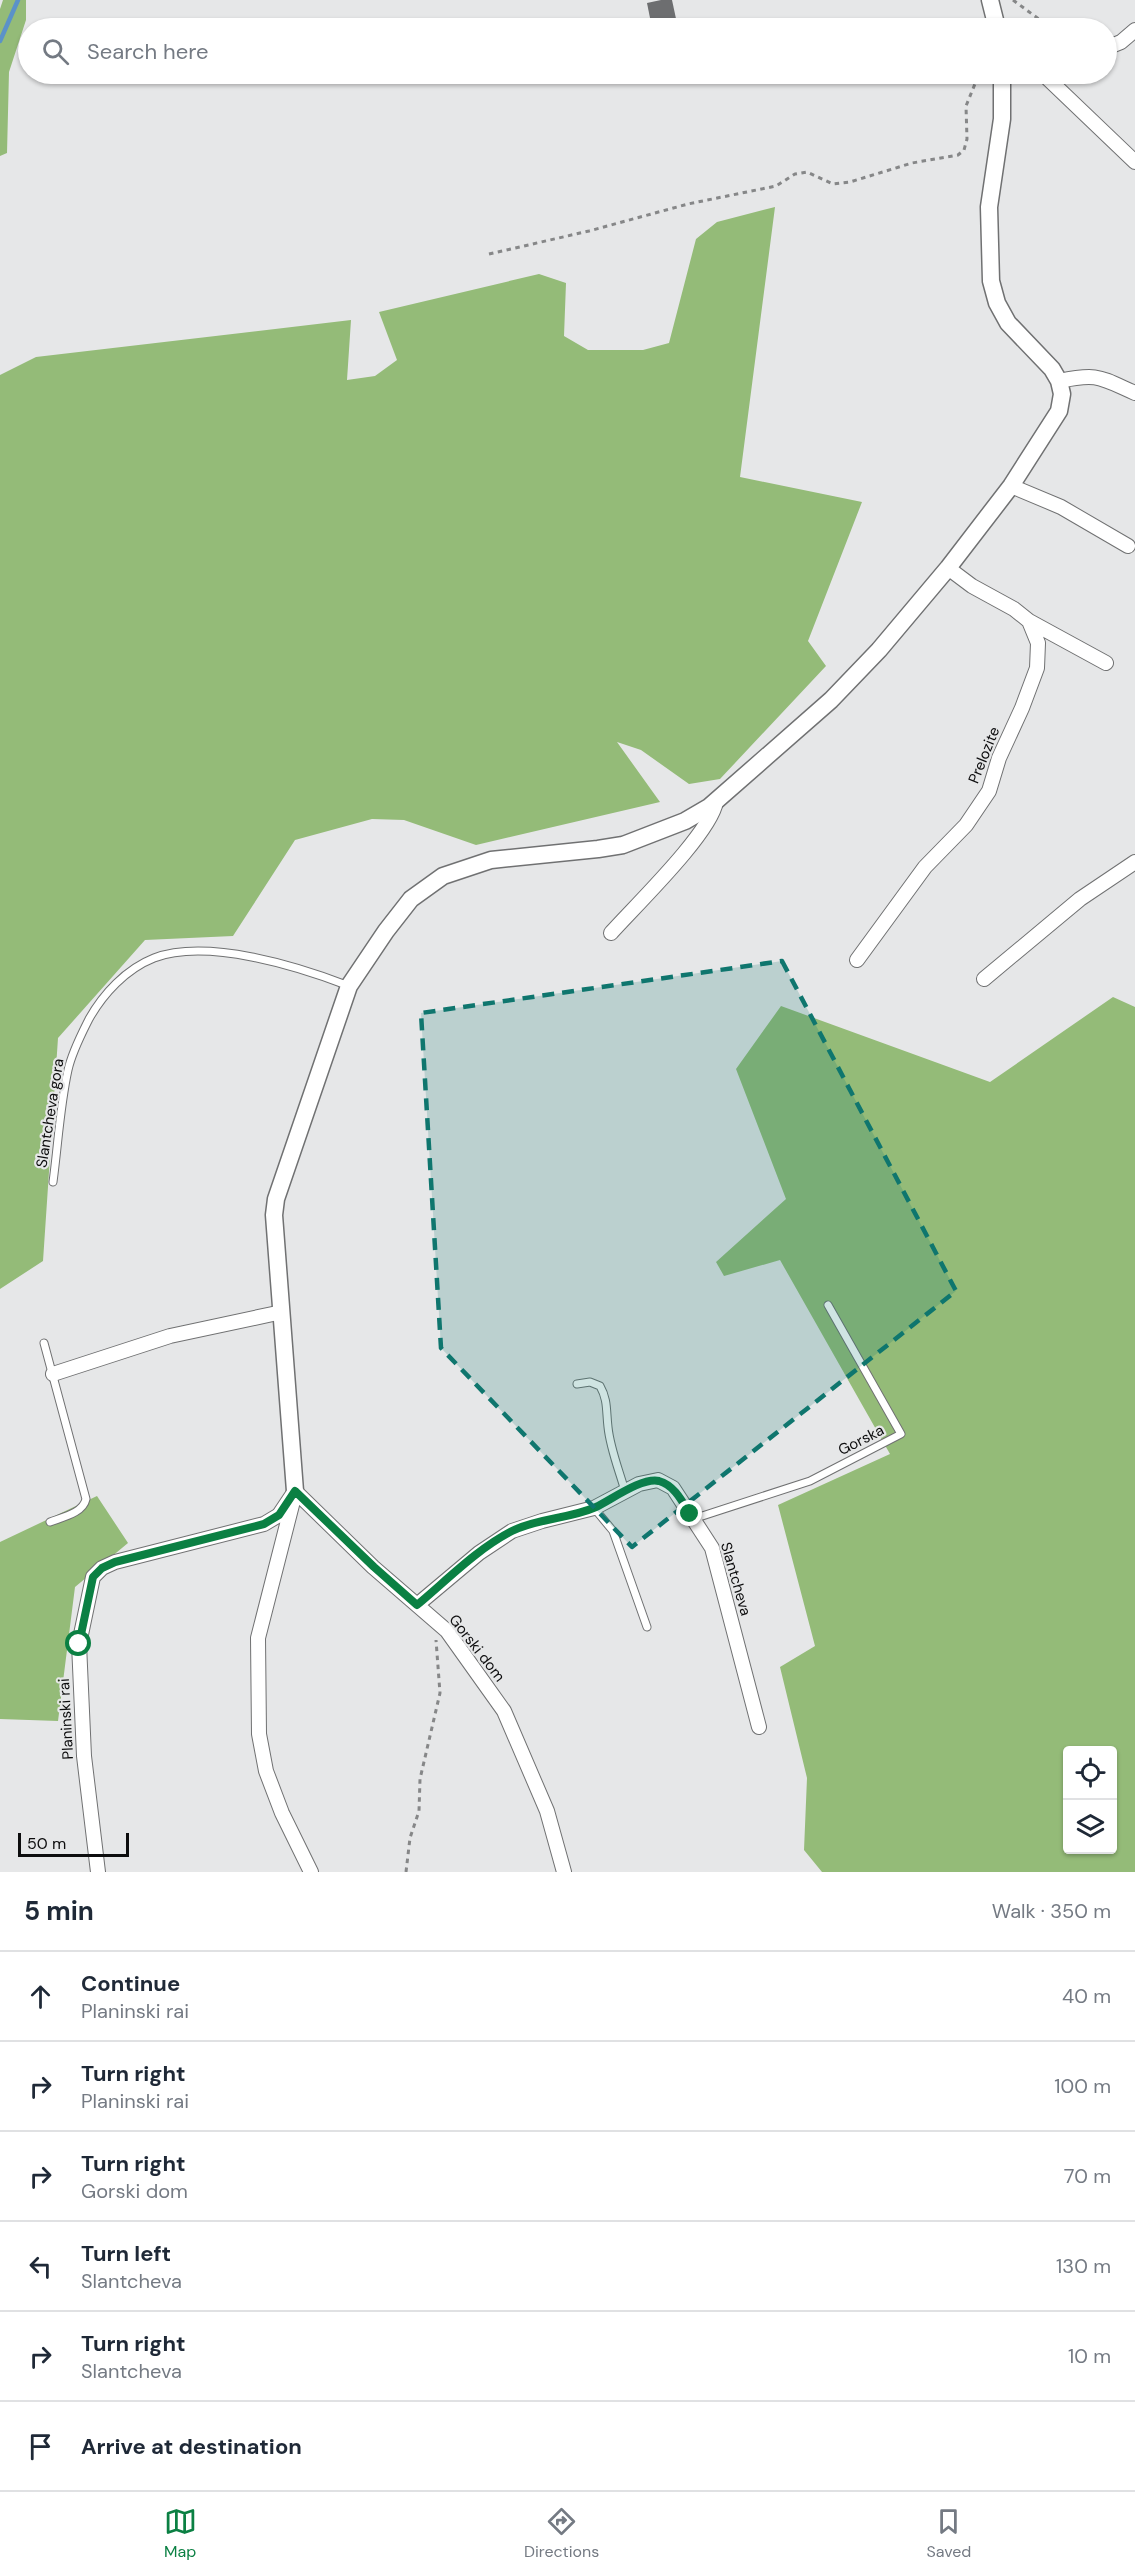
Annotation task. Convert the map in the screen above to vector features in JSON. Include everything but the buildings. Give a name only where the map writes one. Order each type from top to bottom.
[{"type":"street","points":[[990,0],[994,18]]},
{"type":"street","points":[[1117,44],[1135,30]]},
{"type":"street","points":[[311,1872],[282,1814],[266,1771],[259,1734],[257,1701],[258,1638],[295,1491],[274,1215],[276,1199],[349,986],[411,899],[443,876],[491,860],[623,845],[685,821],[716,802],[831,700],[879,650],[948,568],[1011,486],[1059,411],[1062,394],[1059,381],[1052,369],[1008,323],[997,303],[991,281],[989,207],[1002,119],[1002,84]]},
{"type":"street","points":[[1053,84],[1135,162]]},
{"type":"street","points":[[1059,381],[1087,375],[1098,376],[1135,393]]},
{"type":"street","points":[[1011,486],[1061,507],[1128,546]]},
{"type":"street","points":[[948,568],[972,586],[1014,609],[1029,621],[1106,663]]},
{"type":"street","name":"Prelozite","points":[[856,960],[925,867],[966,825],[989,791],[999,758],[1037,669],[1038,643],[1029,621]]},
{"type":"street","points":[[611,933],[665,876],[703,826],[714,810],[716,802]]},
{"type":"street","points":[[984,979],[1080,899],[1135,862]]},
{"type":"street","points":[[53,1374],[170,1336],[282,1312]]},
{"type":"street","name":"Slantcheva","points":[[417,1605],[479,1553],[512,1531],[594,1508],[639,1484],[658,1480],[673,1488],[712,1548],[759,1727]]},
{"type":"street","name":"Gorski dom","points":[[295,1491],[374,1567],[447,1631],[504,1711],[547,1810],[564,1872]]},
{"type":"street","name":"Planinski rai","points":[[98,1872],[84,1756],[79,1644],[93,1577],[102,1568],[115,1562],[264,1524],[279,1515],[295,1491]]},
{"type":"lane","name":"Slantcheva gora","points":[[53,1182],[68,1070],[75,1049],[95,1010],[116,982],[153,958],[180,952],[203,952],[263,958],[306,969],[349,986]]},
{"type":"lane","name":"Gorska","points":[[693,1519],[810,1481],[901,1434],[828,1305]]},
{"type":"lane","points":[[44,1343],[86,1498],[85,1506],[80,1510],[50,1522]]},
{"type":"lane","points":[[577,1384],[590,1382],[600,1386],[604,1393],[608,1402],[608,1428],[625,1491]]},
{"type":"lane","points":[[594,1508],[613,1531],[647,1627]]},
{"type":"path","points":[[1013,0],[1037,18]]},
{"type":"path","points":[[489,254],[688,204],[776,186],[795,174],[807,172],[833,183],[841,183],[912,163],[958,155],[964,150],[967,139],[966,106],[975,84]]},
{"type":"path","points":[[406,1872],[410,1838],[419,1811],[420,1779],[440,1693],[434,1620]]},
{"type":"highlighted area","points":[[782,961],[956,1291],[632,1547],[441,1348],[421,1013]]},
{"type":"green space","points":[[3,0],[26,0],[26,18],[18,18],[18,44],[9,72],[7,153],[0,156],[0,9]]},
{"type":"green space","points":[[775,207],[740,477],[862,502],[808,641],[826,666],[720,779],[689,784],[641,750],[617,742],[660,802],[476,845],[404,820],[372,819],[295,840],[233,936],[145,940],[58,1038],[43,1261],[0,1289],[0,375],[36,357],[351,320],[347,380],[375,376],[397,360],[379,312],[539,274],[566,283],[564,336],[588,350],[643,350],[669,343],[696,239],[717,222]]},
{"type":"green space","points":[[1113,997],[1135,1007],[1135,1872],[822,1872],[804,1850],[807,1778],[780,1667],[815,1646],[778,1505],[890,1454],[780,1260],[724,1276],[716,1262],[786,1199],[736,1069],[781,1006],[990,1082]]},
{"type":"green space","points":[[97,1496],[128,1543],[75,1587],[58,1721],[0,1719],[0,1542]]},
{"type":"waterway","points":[[0,41],[18,0]]},
{"type":"route","points":[[79,1644],[93,1577],[102,1568],[115,1562],[187,1546],[264,1524],[279,1515],[295,1491],[417,1605],[479,1553],[512,1531],[594,1508],[639,1484],[658,1480],[673,1488],[690,1514]]}]
